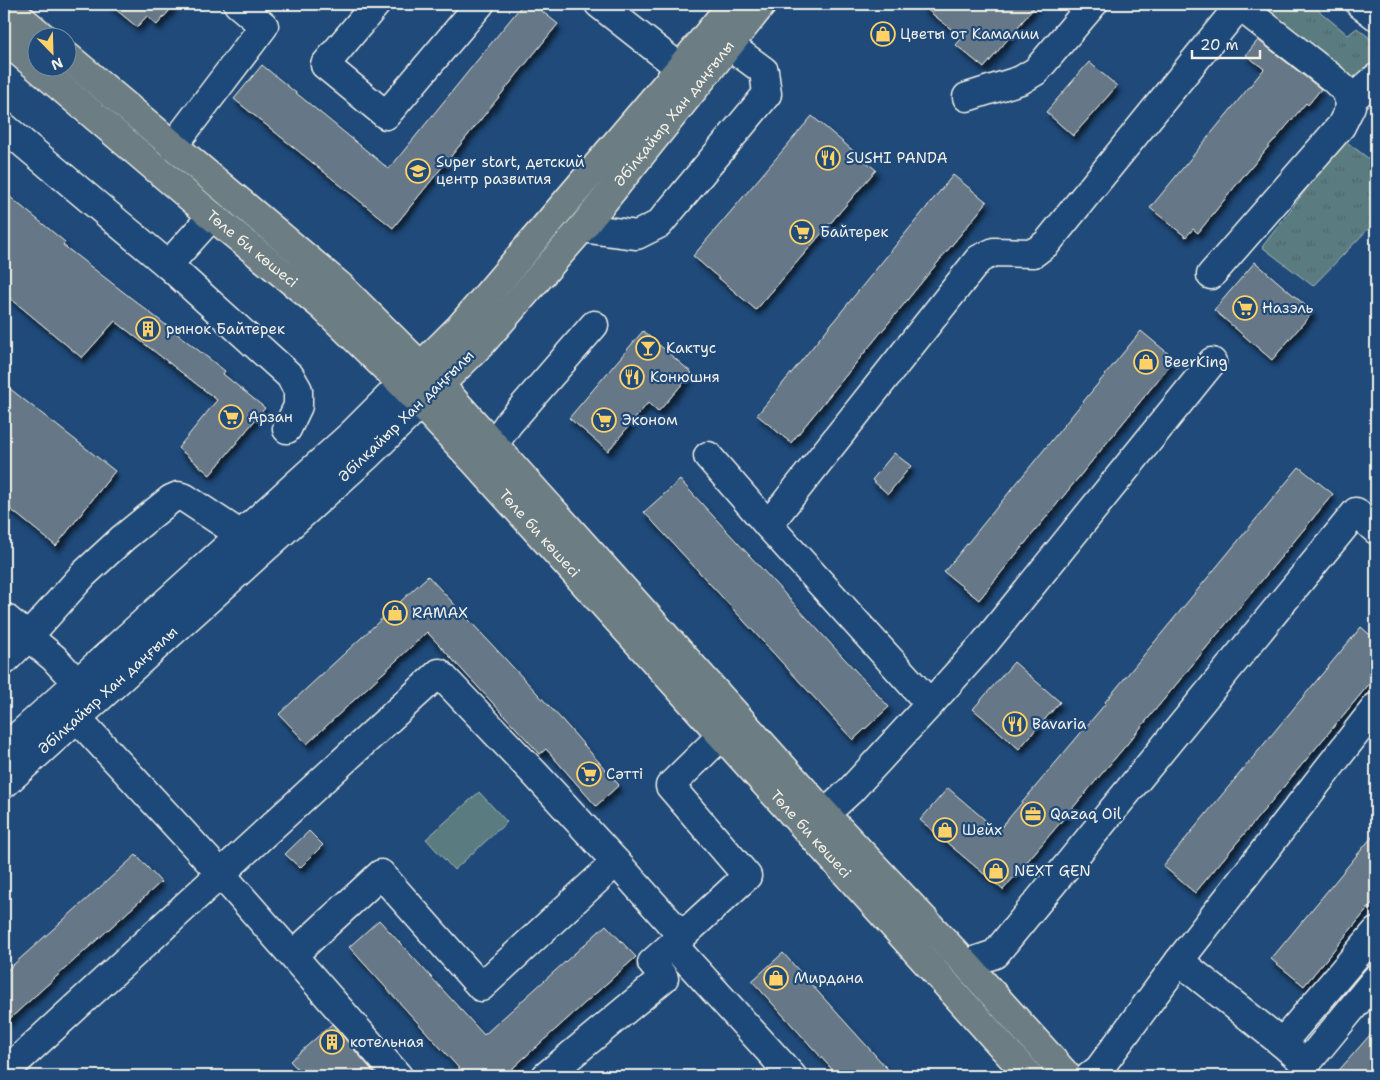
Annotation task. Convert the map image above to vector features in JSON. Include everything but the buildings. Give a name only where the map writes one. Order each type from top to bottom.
[{"type":"main road","points":[[4,4],[32,28]]},
{"type":"main road","name":"Әбілқайыр Хан даңғылы","points":[[414,385],[440,385],[481,344],[582,228],[689,75],[732,4]]},
{"type":"main road","name":"Әбілқайыр Хан даңғылы","points":[[414,385],[460,327],[689,75],[729,45],[762,4]]},
{"type":"main road","name":"Төле би көшесі","points":[[4,39],[414,385]]},
{"type":"main road","name":"Төле би көшесі","points":[[78,65],[340,286],[476,464],[722,736],[1024,1075]]},
{"type":"main road","name":"Төле би көшесі","points":[[440,385],[825,814],[966,964],[1067,1076]]},
{"type":"street","points":[[173,146],[264,26],[238,4]]},
{"type":"street","points":[[376,4],[325,65],[386,115],[480,4]]},
{"type":"street","points":[[599,4],[689,75]]},
{"type":"street","points":[[967,97],[1021,80],[1036,70],[1093,4]]},
{"type":"street","points":[[1360,4],[1376,16]]},
{"type":"street","points":[[768,525],[979,259],[994,252],[1034,253],[1047,243],[1238,5],[1332,78],[1346,91],[1351,106],[1341,126],[1211,275]]},
{"type":"street","points":[[582,228],[637,235],[659,224],[767,94],[764,71],[729,45]]},
{"type":"street","points":[[1350,101],[1376,78]]},
{"type":"street","points":[[4,127],[168,265],[290,376],[298,390],[298,406],[287,429]]},
{"type":"street","points":[[168,265],[212,216]]},
{"type":"street","points":[[494,444],[509,423],[594,325]]},
{"type":"street","points":[[825,814],[850,791],[984,644],[1212,362]]},
{"type":"street","name":"Әбілқайыр Хан даңғылы","points":[[4,750],[351,435],[414,385]]},
{"type":"street","name":"Әбілқайыр Хан даңғылы","points":[[4,784],[368,455],[414,385]]},
{"type":"street","points":[[708,456],[930,704]]},
{"type":"street","points":[[4,660],[28,637],[84,574],[123,538],[171,499],[178,496],[185,498],[241,535]]},
{"type":"street","points":[[966,964],[995,954],[1356,512],[1376,530]]},
{"type":"street","points":[[4,617],[54,658],[78,683],[77,718],[222,874],[398,1076]]},
{"type":"street","points":[[5,1069],[222,874],[439,673],[616,862],[678,940],[792,1076]]},
{"type":"street","points":[[1090,1076],[1099,1069],[1179,961],[1376,707]]},
{"type":"street","points":[[546,1076],[664,978],[652,963],[747,876],[670,786],[722,736]]},
{"type":"street","points":[[293,956],[381,874],[481,987],[616,862]]},
{"type":"street","points":[[1282,1043],[1376,932]]},
{"type":"street","points":[[1179,961],[1306,1064],[1376,979]]},
{"type":"green space","points":[[1256,4],[1311,4],[1348,35],[1357,28],[1376,43],[1376,63],[1362,77],[1351,77]]},
{"type":"green space","points":[[64,78],[74,78],[269,242],[266,247]]},
{"type":"green space","points":[[1344,140],[1376,164],[1376,221],[1313,286],[1262,247]]},
{"type":"green space","points":[[479,792],[507,822],[454,870],[426,839]]},
{"type":"place","name":"Цветы от Камалии","points":[[883,34]]},
{"type":"place","name":"SUSHI PANDA","points":[[828,158]]},
{"type":"place","name":"Super start, детский центр развития","points":[[418,171]]},
{"type":"place","name":"Байтерек","points":[[802,232]]},
{"type":"place","name":"Назэль","points":[[1245,308]]},
{"type":"place","name":"рынок Байтерек","points":[[148,329]]},
{"type":"place","name":"Кактус","points":[[648,348]]},
{"type":"place","name":"BeerKing","points":[[1146,362]]},
{"type":"place","name":"Конюшня","points":[[632,377]]},
{"type":"place","name":"Арзан","points":[[231,417]]},
{"type":"place","name":"Эконом","points":[[604,420]]},
{"type":"place","name":"RAMAX","points":[[395,613]]},
{"type":"place","name":"Bavaria","points":[[1015,724]]},
{"type":"place","name":"Cәтті","points":[[589,774]]},
{"type":"place","name":"Qazaq Oil","points":[[1033,814]]},
{"type":"place","name":"Шейх","points":[[945,830]]},
{"type":"place","name":"NEXT GEN","points":[[996,871]]},
{"type":"place","name":"Мирдана","points":[[776,978]]},
{"type":"place","name":"котельная","points":[[332,1042]]}]
